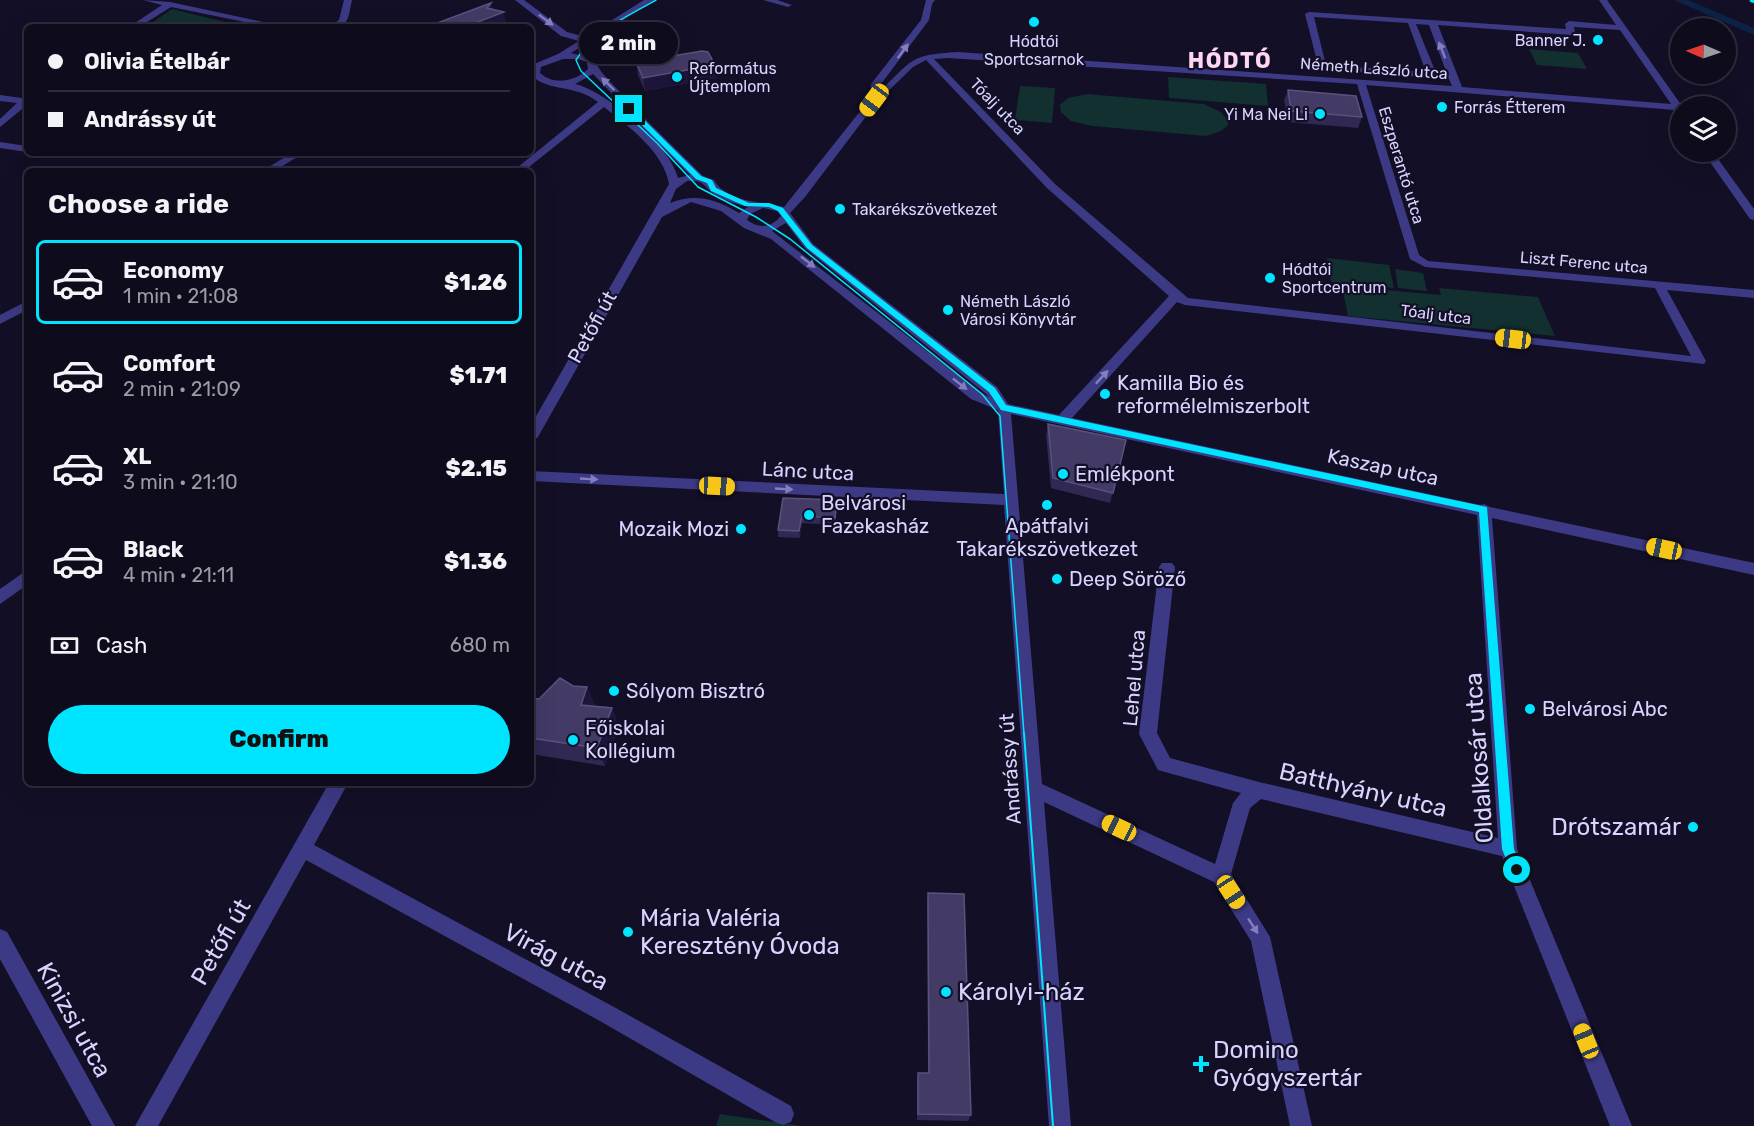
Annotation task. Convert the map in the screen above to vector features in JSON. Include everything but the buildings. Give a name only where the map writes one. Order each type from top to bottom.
[{"type":"street","points":[[147,0],[268,24]]},
{"type":"street","points":[[338,24],[343,21],[348,0]]},
{"type":"street","points":[[519,0],[564,34],[585,40]]},
{"type":"street","points":[[650,0],[559,57],[534,69],[543,81],[590,92],[617,112],[667,162],[675,177],[672,188],[676,197],[710,202],[742,220],[748,226],[775,237],[976,396],[1004,408]]},
{"type":"street","points":[[559,57],[590,53],[630,19],[661,0]]},
{"type":"street","points":[[767,0],[788,5]]},
{"type":"street","points":[[874,100],[876,84],[925,20],[928,3],[932,0]]},
{"type":"street","points":[[1603,0],[1670,96]]},
{"type":"street","points":[[138,24],[170,4]]},
{"type":"street","name":"Németh László utca","points":[[1411,21],[1309,14],[1322,67],[1453,77],[1458,89]]},
{"type":"street","points":[[1432,75],[1411,21],[1571,32],[1569,24],[1623,28]]},
{"type":"street","points":[[1432,22],[1453,77]]},
{"type":"street","points":[[590,53],[593,69],[622,98],[629,109],[699,178]]},
{"type":"street","name":"Németh László utca","points":[[928,57],[958,55],[1361,81],[1670,108]]},
{"type":"street","points":[[760,229],[779,225],[874,100],[887,91],[917,61],[928,57]]},
{"type":"street","name":"Tóalj utca","points":[[928,57],[1051,186],[1176,296],[1185,301],[1700,361],[1659,285]]},
{"type":"street","points":[[559,83],[579,80],[593,69]]},
{"type":"street","name":"Eszperantó utca","points":[[1361,81],[1414,257]]},
{"type":"street","points":[[0,99],[24,101]]},
{"type":"street","points":[[0,124],[24,103]]},
{"type":"street","points":[[522,168],[603,103]]},
{"type":"street","points":[[0,145],[24,148]]},
{"type":"street","points":[[272,168],[294,156]]},
{"type":"street","points":[[1715,162],[1754,218]]},
{"type":"street","points":[[742,220],[742,216],[749,209],[766,205],[794,192],[817,174]]},
{"type":"street","points":[[672,188],[685,179],[699,178],[710,182],[713,189],[747,205],[766,205],[785,215],[809,246],[992,390],[1004,408]]},
{"type":"street","name":"Petőfi út","points":[[534,432],[672,188]]},
{"type":"street","points":[[655,217],[674,205],[708,196],[713,189]]},
{"type":"street","name":"Liszt Ferenc utca","points":[[1414,257],[1425,264],[1754,294]]},
{"type":"street","points":[[1062,420],[1176,296]]},
{"type":"street","points":[[0,320],[24,307]]},
{"type":"street","name":"Kaszap utca","points":[[1004,408],[1484,509],[1754,569]]},
{"type":"street","name":"Andrássy út","points":[[1004,408],[1060,1126]]},
{"type":"street","name":"Lánc utca","points":[[534,476],[1011,500]]},
{"type":"street","name":"Oldalkosár utca","points":[[1484,509],[1508,849],[1621,1126]]},
{"type":"street","name":"Lehel utca","points":[[1167,567],[1148,734],[1164,764],[1259,790]]},
{"type":"street","points":[[0,598],[24,578]]},
{"type":"street","name":"Petőfi út","points":[[146,1126],[337,786]]},
{"type":"street","points":[[1033,788],[1221,876],[1260,937],[1301,1126]]},
{"type":"street","name":"Batthyány utca","points":[[1221,876],[1242,803],[1259,790],[1351,814],[1508,849]]},
{"type":"street","name":"Virág utca","points":[[303,849],[607,1014],[783,1114]]},
{"type":"street","name":"Kinizsi utca","points":[[0,939],[104,1126]]},
{"type":"green space","points":[[172,9],[233,24],[150,24]]},
{"type":"green space","points":[[1529,49],[1578,53],[1587,69],[1537,65]]},
{"type":"green space","points":[[1168,77],[1266,84],[1268,106],[1169,98]]},
{"type":"green space","points":[[1020,86],[1055,88],[1052,123],[1015,120]]},
{"type":"green space","points":[[1087,94],[1204,104],[1221,112],[1228,121],[1228,125],[1221,131],[1206,136],[1092,126],[1071,121],[1061,112],[1060,105],[1068,98]]},
{"type":"green space","points":[[1327,258],[1389,265],[1394,288],[1331,282]]},
{"type":"green space","points":[[1395,269],[1423,273],[1427,291],[1398,288]]},
{"type":"green space","points":[[1342,286],[1441,295],[1439,288],[1538,297],[1555,336],[1348,316]]},
{"type":"green space","points":[[720,1114],[802,1126],[716,1126]]},
{"type":"waterway","points":[[1679,0],[1754,32]]},
{"type":"tram line","points":[[656,0],[601,32],[576,60],[581,71],[657,143],[698,187],[756,217],[790,239],[982,394],[1000,416],[1024,734]]},
{"type":"tram line","points":[[1024,733],[1053,1126]]},
{"type":"railway","points":[[1750,0],[1754,2]]},
{"type":"place","name":"Hódtói Sportcsarnok","points":[[1034,22]]},
{"type":"place","name":"Banner J.","points":[[1598,40]]},
{"type":"place","name":"Református Újtemplom","points":[[677,77]]},
{"type":"place","name":"Forrás Étterem","points":[[1442,107]]},
{"type":"place","name":"Yi Ma Nei Li","points":[[1320,114]]},
{"type":"place","name":"Takarékszövetkezet","points":[[840,209]]},
{"type":"place","name":"Hódtói Sportcentrum","points":[[1270,278]]},
{"type":"place","name":"Németh László Városi Könyvtár","points":[[948,310]]},
{"type":"place","name":"Kamilla Bio és reformélelmiszerbolt","points":[[1105,394]]},
{"type":"place","name":"Emlékpont","points":[[1063,474]]},
{"type":"place","name":"Apátfalvi Takarékszövetkezet","points":[[1047,505]]},
{"type":"place","name":"Belvárosi Fazekasház","points":[[809,515]]},
{"type":"place","name":"Mozaik Mozi","points":[[741,529]]},
{"type":"place","name":"Deep Söröző","points":[[1057,579]]},
{"type":"place","name":"Sólyom Bisztró","points":[[614,691]]},
{"type":"place","name":"Belvárosi Abc","points":[[1530,709]]},
{"type":"place","name":"Főiskolai Kollégium","points":[[573,740]]},
{"type":"place","name":"Drótszamár","points":[[1693,827]]},
{"type":"place","name":"Mária Valéria Keresztény Óvoda","points":[[628,932]]},
{"type":"place","name":"Károlyi-ház","points":[[946,992]]},
{"type":"place","name":"Domino Gyógyszertár","points":[[1201,1064]]},
{"type":"district","name":"HÓDTÓ","points":[[1230,60]]},
{"type":"route","points":[[629,109],[699,178],[710,182],[718,193],[747,205],[769,205],[781,209],[790,224],[809,246],[992,390],[1004,408],[1484,509],[1508,849],[1517,870]]}]
